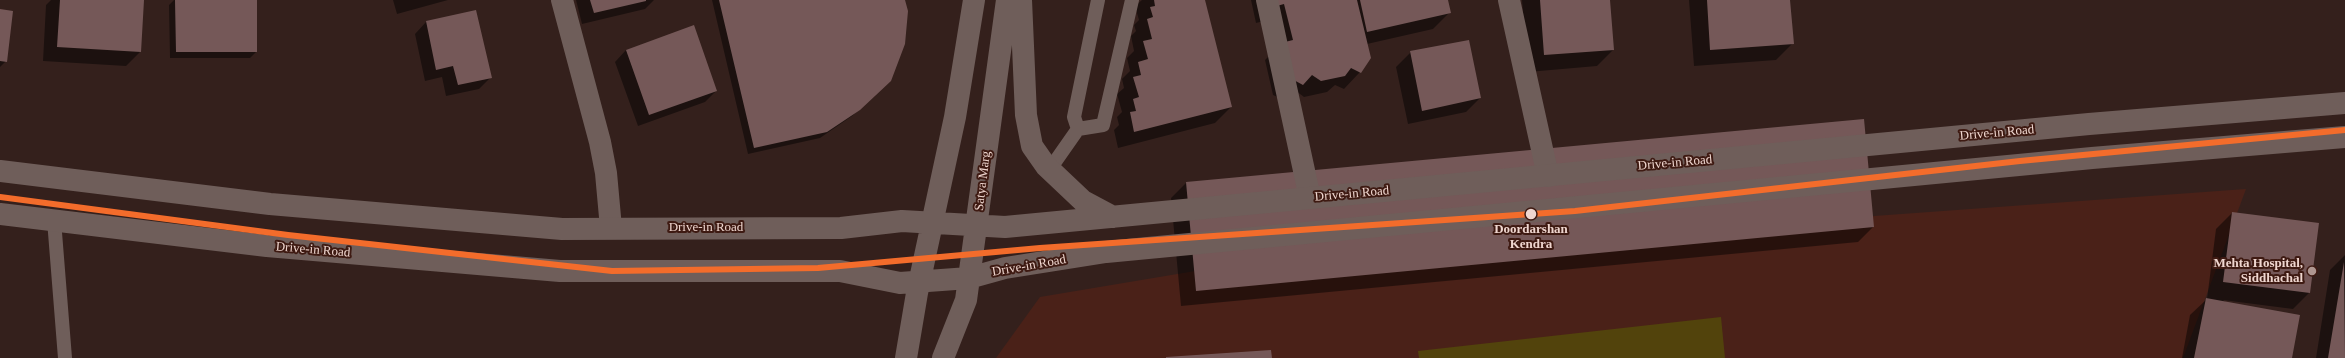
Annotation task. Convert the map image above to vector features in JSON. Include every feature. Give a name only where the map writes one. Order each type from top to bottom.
[{"type":"main road","points":[[562,0],[600,142],[606,173],[611,228]]},
{"type":"main road","points":[[906,358],[919,282],[933,224],[955,117],[974,0]]},
{"type":"main road","name":"Satya Marg","points":[[944,358],[966,300],[1007,0]]},
{"type":"main road","points":[[1021,0],[1026,115],[1032,146],[1050,169],[1083,201],[1113,217]]},
{"type":"main road","points":[[1267,0],[1310,198]]},
{"type":"main road","points":[[1509,0],[1548,176]]},
{"type":"main road","name":"Drive-in Road","points":[[0,171],[270,204],[562,229],[840,228],[902,221],[977,227],[1005,227],[2081,125],[2345,103]]},
{"type":"main road","name":"Drive-in Road","points":[[0,214],[267,246],[560,272],[840,271],[900,283],[969,278],[1005,268],[1106,252],[2084,158],[2345,137]]},
{"type":"lane","points":[[1078,129],[1074,117],[1098,0]]},
{"type":"lane","points":[[1050,169],[1078,129],[1103,125],[1132,0]]},
{"type":"lane","points":[[54,220],[65,358]]},
{"type":"shaded area","name":"Doordarshan Kendra","points":[[2246,189],[2183,358],[996,358],[1040,297],[1255,261]]},
{"type":"shaded area","points":[[1721,317],[1725,358],[1419,358],[1418,351]]},
{"type":"building","points":[[60,0],[144,0],[141,52],[57,47]]},
{"type":"building","points":[[175,0],[257,0],[257,52],[176,52]]},
{"type":"building","points":[[590,0],[646,0],[646,1],[594,13]]},
{"type":"building","points":[[719,0],[905,0],[908,11],[905,44],[891,81],[860,110],[827,132],[754,148]]},
{"type":"building","points":[[1154,0],[1205,0],[1232,107],[1134,132],[1130,112],[1136,111],[1133,99],[1139,97],[1133,77],[1141,75],[1138,62],[1148,59],[1143,41],[1152,39],[1147,19],[1153,17],[1150,7],[1155,6]]},
{"type":"building","points":[[1271,0],[1357,0],[1371,58],[1361,73],[1351,68],[1345,76],[1321,81],[1312,75],[1303,85],[1290,78],[1281,43],[1293,40],[1284,4],[1273,7]]},
{"type":"building","points":[[1360,0],[1448,0],[1451,13],[1367,32]]},
{"type":"building","points":[[1540,0],[1610,0],[1614,50],[1544,55]]},
{"type":"building","points":[[1707,0],[1790,0],[1794,44],[1710,50]]},
{"type":"building","points":[[0,9],[13,11],[7,62],[0,61]]},
{"type":"building","points":[[476,10],[492,78],[458,85],[453,66],[436,70],[426,21]]},
{"type":"building","points":[[694,25],[717,91],[649,115],[626,50]]},
{"type":"building","points":[[1469,40],[1481,98],[1422,111],[1410,51]]},
{"type":"building","name":"Doordarshan Kendra","points":[[1864,119],[1874,227],[1196,291],[1186,182]]},
{"type":"building","points":[[2232,212],[2319,223],[2310,293],[2223,282]]},
{"type":"building","points":[[2344,262],[2345,358],[2328,358]]},
{"type":"building","points":[[2206,298],[2300,315],[2292,358],[2194,358]]},
{"type":"building","points":[[1271,350],[1272,358],[1166,358],[1166,357]]},
{"type":"transit line","points":[[0,197],[288,235],[612,271],[818,268],[1040,248],[1575,211],[2020,161],[2345,130]]},
{"type":"place","name":"Doordarshan Kendra","points":[[1531,214]]},
{"type":"place","name":"Mehta Hospital, Siddhachal","points":[[2312,271]]}]
